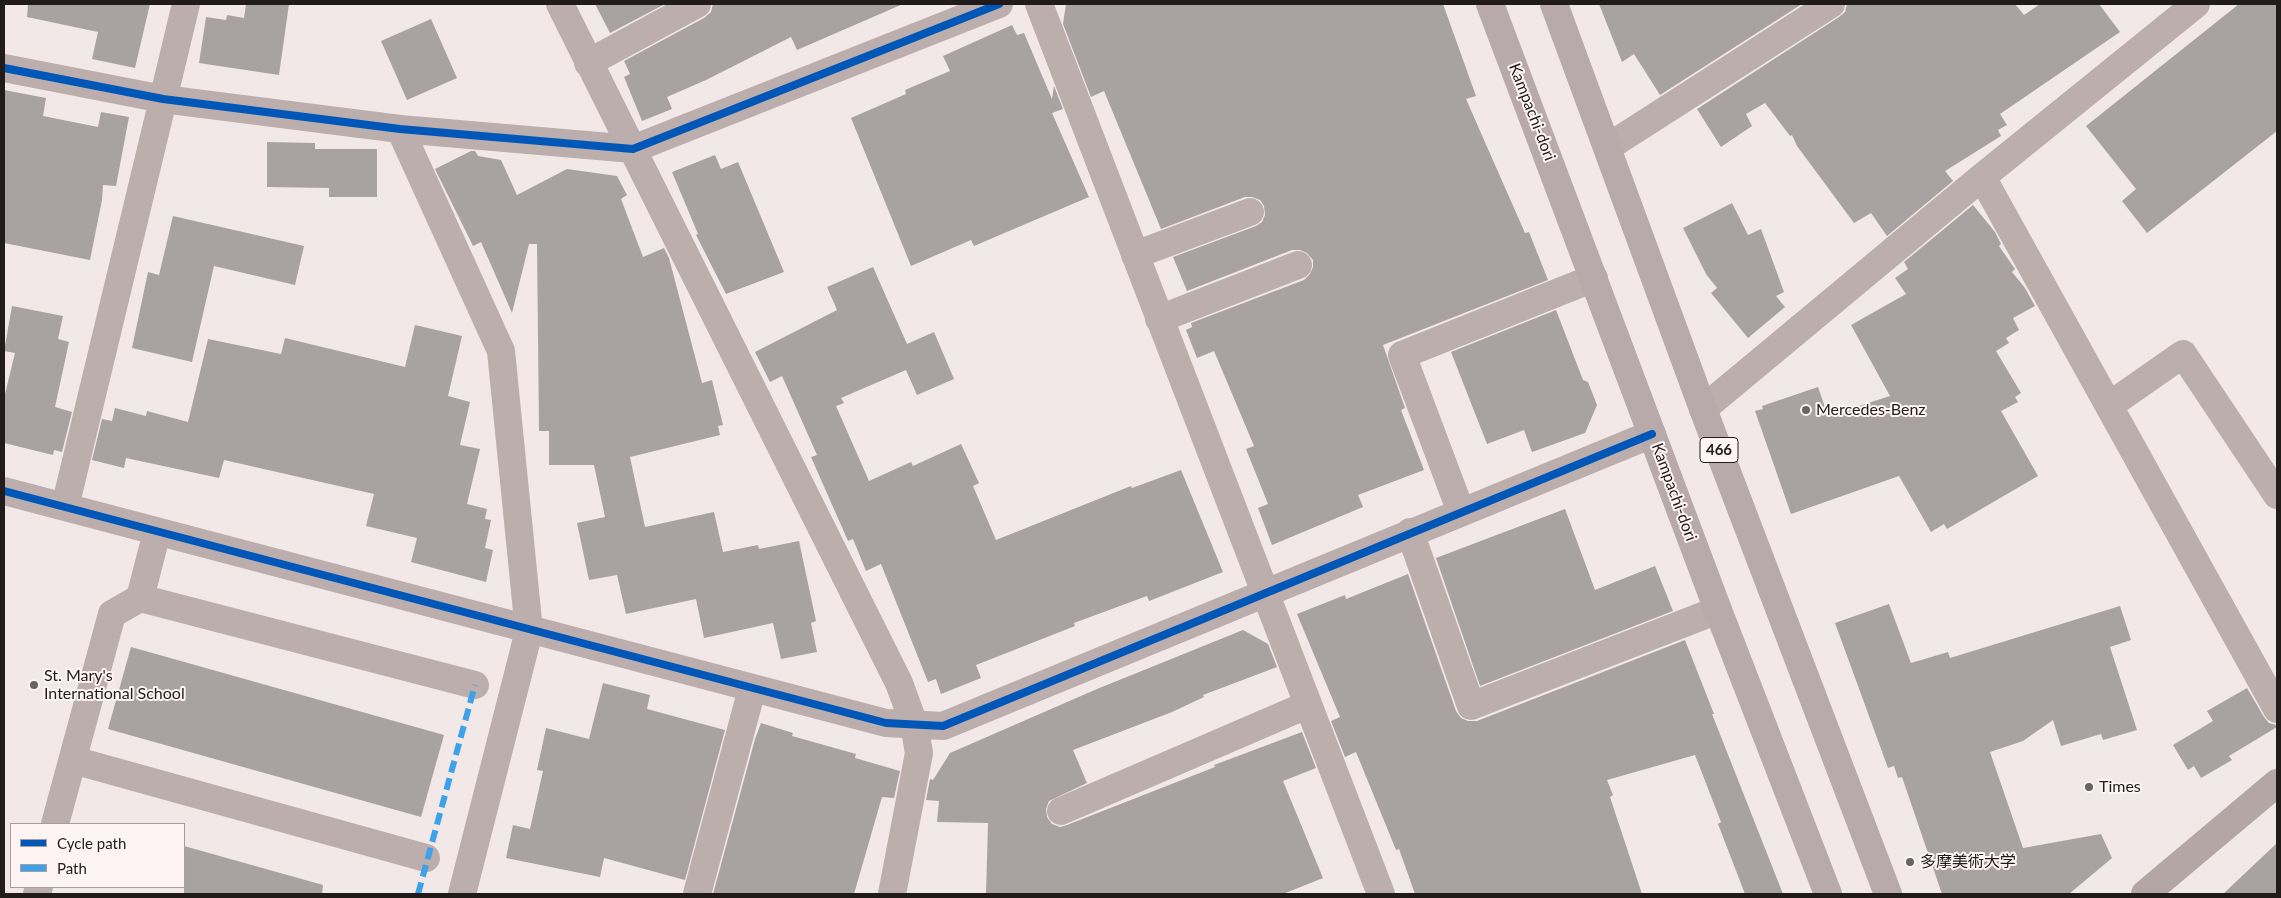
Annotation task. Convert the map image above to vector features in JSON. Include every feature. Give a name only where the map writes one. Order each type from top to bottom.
[{"type":"highway","name":"Kampachi-dori","points":[[1490,4],[1718,610],[1828,894]]},
{"type":"highway","name":"466","points":[[1554,4],[1704,409],[1888,894]]},
{"type":"main road","points":[[2145,894],[2277,783]]},
{"type":"street","points":[[65,507],[186,4]]},
{"type":"street","points":[[560,4],[895,674],[914,724],[919,752],[892,894]]},
{"type":"street","points":[[588,63],[697,4]]},
{"type":"street","points":[[4,68],[163,100],[400,128],[633,149],[999,4]]},
{"type":"street","points":[[1039,4],[1263,592],[1381,894]]},
{"type":"street","points":[[1608,147],[1831,4]]},
{"type":"street","points":[[1704,409],[1982,178],[2196,4]]},
{"type":"street","points":[[400,128],[501,351],[529,631],[462,894]]},
{"type":"street","points":[[1982,178],[2110,405],[2277,709]]},
{"type":"street","points":[[1135,256],[1250,212]]},
{"type":"street","points":[[1159,319],[1298,265]]},
{"type":"street","points":[[1461,512],[1402,355],[1594,278]]},
{"type":"street","points":[[2110,405],[2183,354],[2277,495]]},
{"type":"street","points":[[4,492],[886,724],[943,726],[1263,592],[1652,434]]},
{"type":"street","points":[[140,598],[157,532]]},
{"type":"street","points":[[1410,532],[1472,706],[1718,610]]},
{"type":"street","points":[[55,823],[112,614],[140,598],[475,685]]},
{"type":"street","points":[[698,894],[752,689]]},
{"type":"street","points":[[1060,811],[1307,706]]},
{"type":"street","points":[[73,760],[426,858]]},
{"type":"building","points":[[28,4],[150,4],[135,68],[92,59],[98,32],[27,17]]},
{"type":"building","points":[[246,4],[289,4],[279,75],[199,63],[206,17],[226,20],[227,15],[244,18]]},
{"type":"building","points":[[595,4],[665,4],[610,33]]},
{"type":"building","points":[[713,4],[903,4],[797,50],[791,37],[706,80],[667,97],[672,109],[642,121],[624,77],[630,74],[624,61],[704,18],[711,12]]},
{"type":"building","points":[[1066,4],[1443,4],[1476,96],[1466,99],[1525,233],[1529,232],[1548,280],[1383,345],[1405,408],[1401,410],[1424,470],[1358,495],[1363,507],[1272,545],[1258,508],[1268,504],[1246,449],[1254,446],[1214,351],[1197,358],[1186,330],[1192,327],[1191,323],[1304,280],[1310,274],[1313,260],[1307,253],[1300,250],[1292,250],[1187,291],[1173,257],[1256,226],[1262,222],[1265,215],[1264,206],[1260,200],[1245,197],[1161,229],[1104,91],[1091,97],[1063,24]]},
{"type":"building","points":[[1599,4],[1802,4],[1660,95],[1634,54],[1622,62]]},
{"type":"building","points":[[1847,4],[2015,4],[2024,15],[2040,4],[2099,4],[2120,32],[2000,114],[2007,125],[1998,130],[2001,136],[1945,171],[1953,181],[1887,236],[1871,213],[1854,223],[1797,146],[1792,135],[1790,136],[1765,103],[1746,114],[1752,126],[1721,147],[1697,109],[1839,17],[1845,12]]},
{"type":"building","points":[[2239,4],[2277,4],[2277,131],[2147,233],[2122,201],[2136,189],[2086,126]]},
{"type":"building","points":[[431,19],[457,78],[407,100],[381,41]]},
{"type":"building","points":[[1012,25],[1017,35],[1024,33],[1052,99],[1054,86],[1063,109],[1052,113],[1089,197],[974,246],[971,240],[911,266],[851,118],[906,94],[905,90],[950,71],[943,56]]},
{"type":"building","points":[[4,90],[46,98],[43,116],[98,127],[101,112],[129,117],[116,186],[103,185],[102,200],[90,260],[4,243]]},
{"type":"building","points":[[267,142],[315,143],[315,149],[377,149],[377,197],[329,197],[329,188],[267,187]]},
{"type":"building","points":[[471,151],[475,151],[478,156],[501,160],[517,195],[567,169],[617,176],[627,195],[621,199],[643,257],[664,248],[669,258],[702,383],[712,380],[723,425],[718,426],[720,435],[630,457],[645,527],[714,512],[723,552],[758,545],[759,549],[799,541],[816,621],[811,623],[817,652],[781,659],[773,623],[704,638],[696,599],[626,614],[617,575],[589,580],[577,523],[605,517],[594,465],[549,465],[549,431],[539,431],[537,244],[529,244],[512,313],[481,242],[473,246],[435,169]]},
{"type":"building","points":[[715,155],[721,169],[738,162],[784,272],[726,294],[696,235],[698,234],[672,172]]},
{"type":"building","points":[[1732,203],[1748,235],[1761,229],[1784,292],[1776,296],[1785,307],[1748,338],[1711,293],[1717,288],[1706,274],[1683,228]]},
{"type":"building","points":[[1973,205],[1995,232],[2001,244],[1999,246],[2015,269],[2012,272],[2025,288],[2035,306],[2013,318],[2019,330],[2006,338],[2009,343],[1996,351],[2021,393],[2015,397],[2018,402],[2001,411],[2038,476],[1947,529],[1944,524],[1931,532],[1899,476],[1791,514],[1755,411],[1763,409],[1762,406],[1818,387],[1828,416],[1890,396],[1851,325],[1906,294],[1895,278],[1908,269],[1904,262]]},
{"type":"building","points":[[173,216],[304,246],[295,285],[214,266],[192,362],[132,348],[148,272],[159,275]]},
{"type":"building","points":[[873,267],[907,344],[934,332],[954,379],[917,395],[906,370],[841,398],[844,403],[836,406],[869,481],[911,462],[913,466],[961,444],[979,483],[973,486],[996,540],[1131,486],[1132,488],[1181,470],[1223,572],[1149,601],[1147,596],[1074,623],[1075,626],[976,665],[981,678],[941,694],[936,679],[928,682],[881,564],[866,571],[853,539],[848,541],[811,457],[817,455],[782,376],[770,382],[755,352],[837,310],[827,287]]},
{"type":"building","points":[[12,306],[63,316],[58,339],[69,342],[55,407],[72,412],[62,452],[54,450],[53,455],[4,443],[4,398],[15,353],[4,351]]},
{"type":"building","points":[[1556,310],[1583,380],[1588,382],[1597,405],[1585,433],[1532,452],[1524,430],[1487,444],[1451,352]]},
{"type":"building","points":[[415,325],[462,336],[448,396],[470,402],[460,445],[480,449],[467,504],[487,509],[485,519],[491,520],[485,548],[493,550],[486,582],[411,562],[417,538],[366,526],[374,494],[224,460],[219,478],[126,458],[124,468],[92,460],[102,419],[112,421],[115,408],[146,416],[147,411],[188,422],[208,339],[281,354],[285,338],[405,367]]},
{"type":"building","points":[[1565,509],[1595,590],[1655,566],[1673,611],[1480,686],[1436,558]]},
{"type":"building","points":[[1408,574],[1456,711],[1461,718],[1468,721],[1477,721],[1685,640],[1783,894],[1745,894],[1718,824],[1721,822],[1695,755],[1607,780],[1613,795],[1610,797],[1642,894],[1415,894],[1399,849],[1396,850],[1356,752],[1345,757],[1331,721],[1340,717],[1297,614],[1345,595],[1346,599]]},
{"type":"building","points":[[1889,604],[1911,663],[1948,652],[1950,658],[2120,606],[2131,640],[2110,647],[2137,730],[2103,740],[2101,734],[2061,746],[2053,720],[2023,741],[1990,752],[2023,848],[2101,834],[2112,858],[2069,894],[1942,894],[1902,777],[1898,778],[1894,766],[1888,768],[1835,623]]},
{"type":"building","points":[[1243,630],[1268,644],[1277,667],[1203,695],[1204,697],[1172,712],[1073,750],[1087,783],[1049,801],[1046,809],[1047,817],[1052,824],[1060,827],[1067,825],[1215,767],[1214,765],[1302,732],[1316,768],[1283,781],[1323,878],[1283,894],[986,894],[988,823],[937,822],[939,801],[926,800],[930,779],[933,780],[950,753],[1097,689]]},
{"type":"building","points":[[131,647],[444,735],[421,817],[108,729]]},
{"type":"building","points":[[603,683],[650,695],[647,709],[725,730],[685,880],[604,858],[600,877],[506,858],[513,825],[530,829],[543,771],[537,770],[546,728],[589,739]]},
{"type":"building","points":[[2247,688],[2264,717],[2269,723],[2277,725],[2277,727],[2229,756],[2232,760],[2201,778],[2194,766],[2188,770],[2173,745],[2213,721],[2207,711]]},
{"type":"building","points":[[761,723],[793,733],[792,736],[856,754],[855,758],[900,771],[894,798],[882,797],[854,894],[713,894]]},
{"type":"building","points":[[2277,843],[2277,894],[2223,894]]},
{"type":"building","points":[[185,846],[323,885],[322,894],[184,894]]},
{"type":"marked path","points":[[418,894],[475,685]]},
{"type":"cycle path","points":[[4,68],[163,99],[400,129],[633,149],[999,4]]},
{"type":"cycle path","points":[[4,491],[886,723],[943,726],[1652,434]]},
{"type":"place","name":"Mercedes-Benz","points":[[1806,410]]},
{"type":"place","name":"St. Mary's International School","points":[[34,685]]},
{"type":"place","name":"Times","points":[[2089,787]]},
{"type":"place","name":"多摩美術大学","points":[[1910,862]]}]
